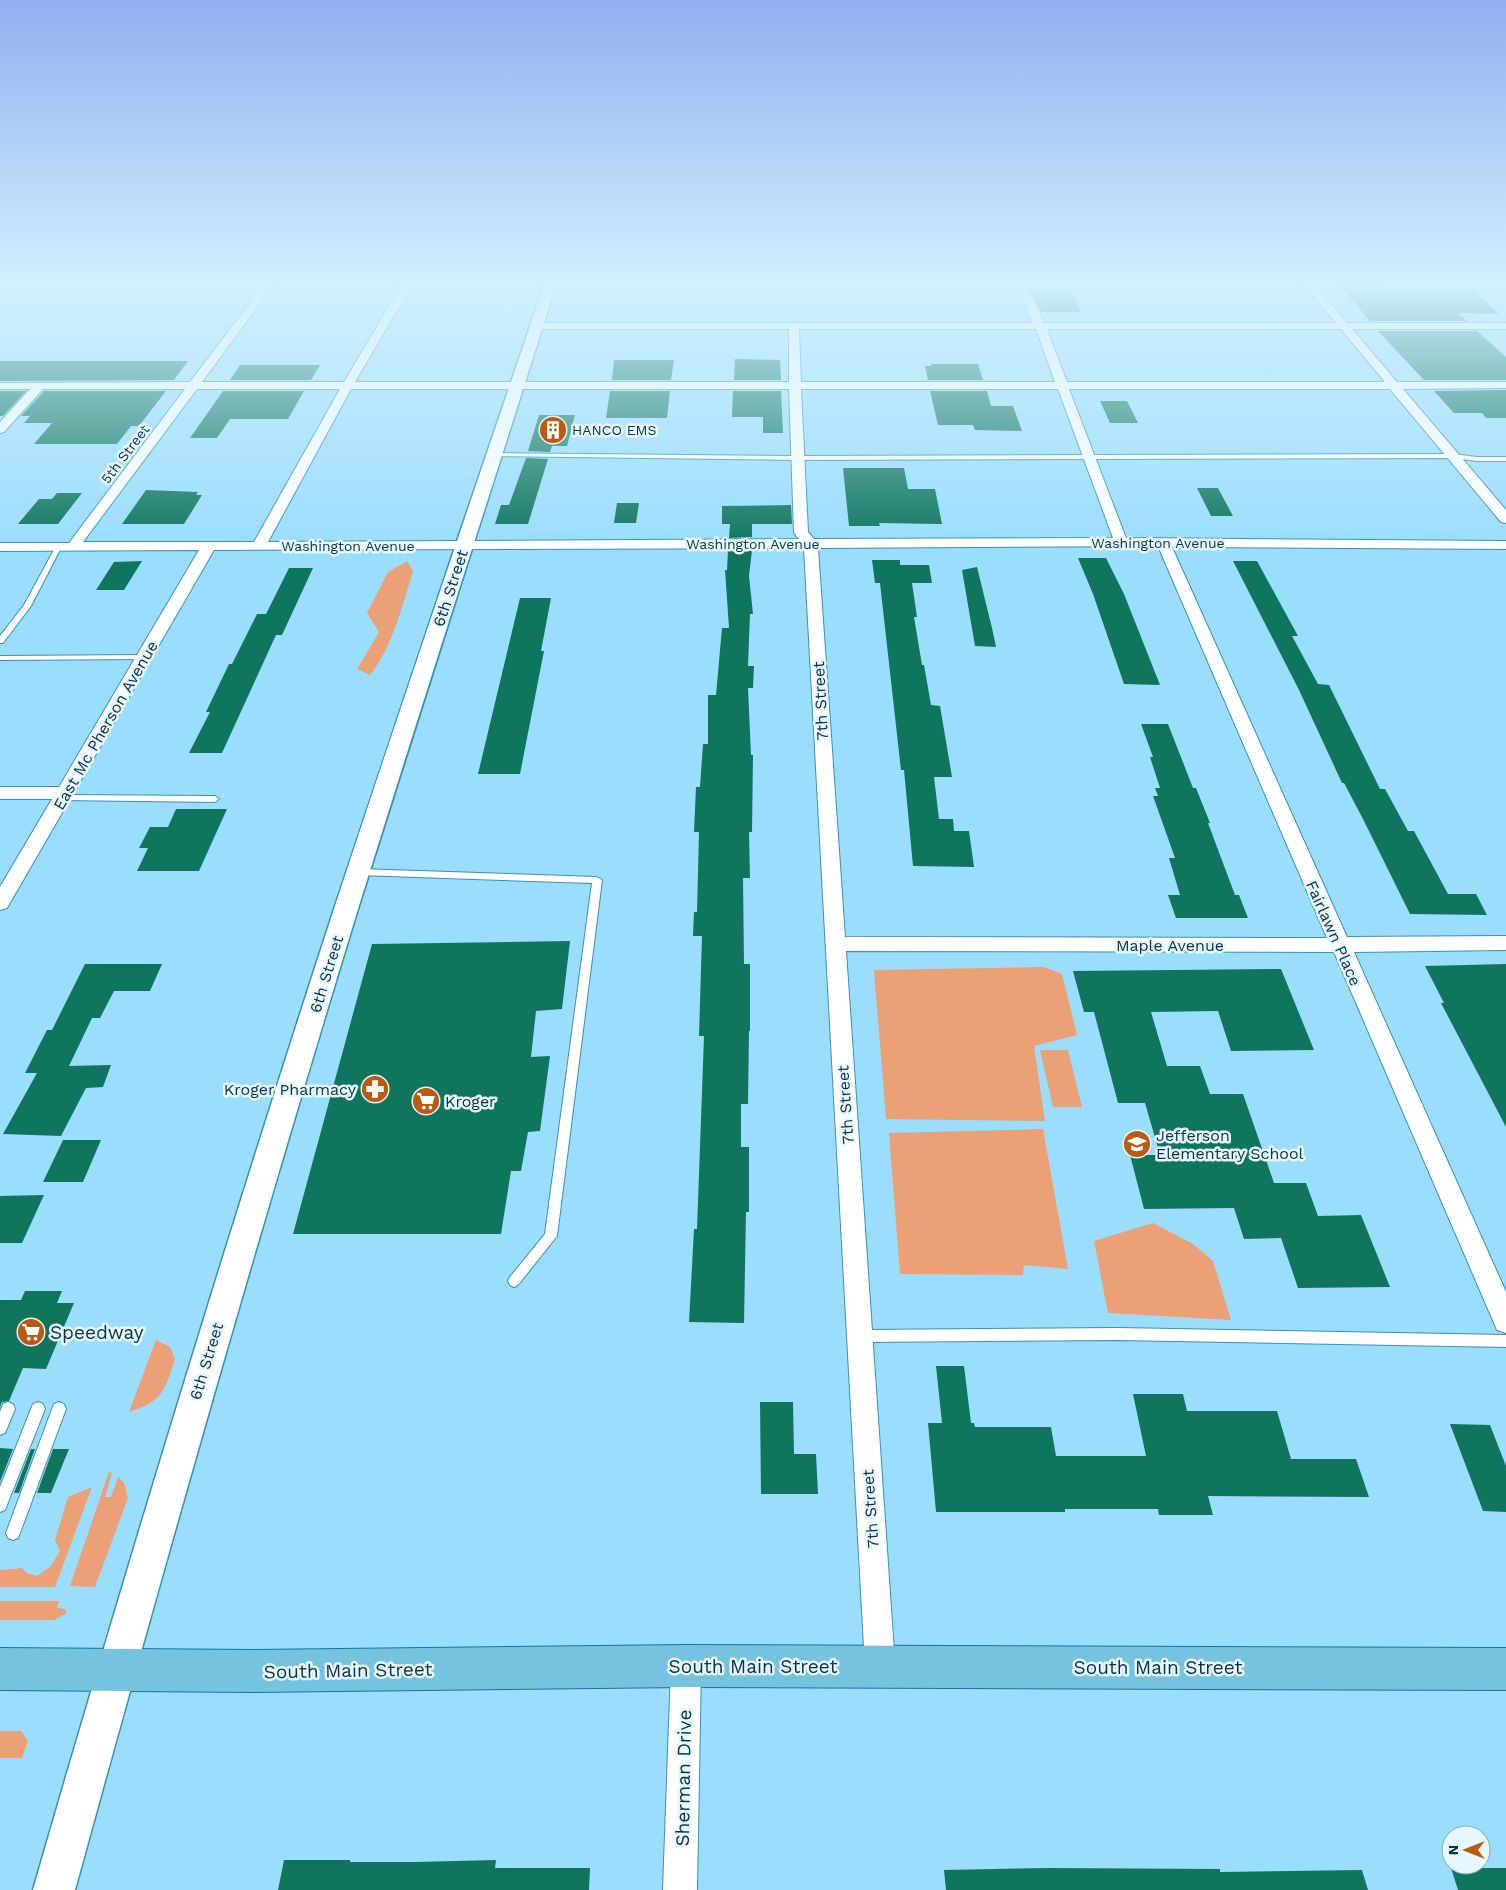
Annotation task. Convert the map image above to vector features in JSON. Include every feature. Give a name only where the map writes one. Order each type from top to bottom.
[{"type":"main road","name":"South Main Street","points":[[0,1669],[254,1671],[686,1666],[1506,1669]]},
{"type":"street","name":"5th Street","points":[[65,548],[207,370]]},
{"type":"street","points":[[259,546],[357,370]]},
{"type":"street","name":"6th Street","points":[[54,1890],[115,1670],[229,1284],[358,872],[523,370]]},
{"type":"street","points":[[794,370],[799,458],[800,533],[811,544]]},
{"type":"street","points":[[1056,370],[1121,542]]},
{"type":"street","points":[[1381,370],[1506,519]]},
{"type":"street","points":[[0,386],[518,384],[1506,385]]},
{"type":"street","points":[[0,429],[40,386]]},
{"type":"street","name":"Washington Avenue","points":[[0,547],[1121,542],[1164,544],[1506,545]]},
{"type":"street","name":"7th Street","points":[[811,544],[880,1666]]},
{"type":"street","name":"Fairlawn Place","points":[[1164,544],[1506,1321]]},
{"type":"street","name":"East Mc Pherson Avenue","points":[[0,903],[209,546]]},
{"type":"street","points":[[0,792],[64,796]]},
{"type":"street","name":"Maple Avenue","points":[[835,944],[1339,945],[1506,943]]},
{"type":"street","name":"Sherman Drive","points":[[680,1890],[686,1666]]},
{"type":"lane","points":[[494,455],[799,458],[1453,456],[1476,459],[1506,459]]},
{"type":"lane","points":[[0,641],[27,606],[65,548]]},
{"type":"lane","points":[[0,658],[145,657]]},
{"type":"lane","points":[[64,796],[215,799]]},
{"type":"lane","points":[[358,872],[597,880],[551,1236],[514,1281]]},
{"type":"lane","points":[[859,1336],[1117,1334],[1506,1341]]},
{"type":"lane","points":[[0,1428],[8,1409]]},
{"type":"lane","points":[[0,1505],[38,1409]]},
{"type":"lane","points":[[13,1533],[59,1409]]},
{"type":"shaded area","points":[[407,561],[413,571],[401,611],[385,652],[370,675],[357,669],[379,632],[367,613],[388,572]]},
{"type":"shaded area","points":[[1044,967],[1062,974],[1077,1035],[1034,1046],[1045,1121],[886,1119],[874,970]]},
{"type":"shaded area","points":[[1040,1050],[1068,1050],[1082,1107],[1053,1107]]},
{"type":"shaded area","points":[[1043,1129],[1068,1269],[1024,1265],[1023,1275],[900,1274],[889,1133]]},
{"type":"shaded area","points":[[1153,1223],[1193,1244],[1213,1261],[1231,1320],[1108,1313],[1094,1241]]},
{"type":"shaded area","points":[[156,1340],[170,1347],[175,1359],[168,1379],[156,1399],[129,1412]]},
{"type":"shaded area","points":[[109,1472],[112,1473],[105,1497],[111,1497],[118,1477],[124,1483],[128,1498],[95,1587],[70,1586]]},
{"type":"shaded area","points":[[92,1487],[55,1587],[0,1587],[0,1570],[22,1568],[27,1573],[37,1576],[51,1566],[60,1551],[55,1540],[68,1497]]},
{"type":"shaded area","points":[[0,1601],[59,1601],[57,1608],[65,1609],[67,1613],[54,1620],[0,1620]]},
{"type":"shaded area","points":[[0,1731],[21,1731],[28,1741],[22,1758],[0,1758]]},
{"type":"building","points":[[0,370],[181,370],[174,380],[0,381]]},
{"type":"building","points":[[237,370],[317,370],[311,380],[230,380]]},
{"type":"building","points":[[613,370],[672,370],[671,380],[612,380]]},
{"type":"building","points":[[734,370],[781,370],[781,380],[734,380]]},
{"type":"building","points":[[926,370],[980,370],[983,380],[928,380]]},
{"type":"building","points":[[1415,370],[1506,370],[1506,380],[1424,380]]},
{"type":"building","points":[[1506,390],[1506,418],[1486,418],[1482,413],[1454,413],[1434,391]]},
{"type":"building","points":[[0,391],[26,391],[3,416],[0,416]]},
{"type":"building","points":[[44,391],[166,391],[139,426],[131,426],[117,444],[34,444],[52,423],[24,423],[30,416],[21,416]]},
{"type":"building","points":[[223,391],[304,391],[288,419],[230,419],[217,438],[190,438]]},
{"type":"building","points":[[610,391],[670,391],[667,418],[606,418]]},
{"type":"building","points":[[733,391],[781,391],[783,433],[763,433],[763,417],[732,417]]},
{"type":"building","points":[[930,391],[987,391],[991,406],[1013,406],[1022,431],[975,430],[973,425],[938,425]]},
{"type":"building","points":[[1100,401],[1127,401],[1138,423],[1110,423]]},
{"type":"building","name":"HANCO EMS","points":[[539,415],[575,415],[567,446],[552,446],[550,452],[528,451]]},
{"type":"building","points":[[526,458],[548,459],[528,524],[495,524],[501,505],[509,505]]},
{"type":"building","points":[[843,468],[904,468],[908,489],[935,489],[942,524],[879,523],[880,526],[849,526]]},
{"type":"building","points":[[1197,488],[1218,488],[1233,516],[1211,516]]},
{"type":"building","points":[[146,490],[198,492],[196,495],[202,495],[184,524],[122,524]]},
{"type":"building","points":[[57,493],[82,493],[58,524],[18,524],[39,499],[52,499]]},
{"type":"building","points":[[617,503],[639,503],[636,523],[614,523]]},
{"type":"building","points":[[791,505],[792,524],[752,524],[752,537],[729,538],[730,524],[722,524],[722,506]]},
{"type":"building","points":[[728,550],[752,550],[749,576],[753,614],[750,614],[748,666],[754,666],[753,688],[748,688],[751,755],[753,755],[752,832],[749,832],[750,878],[743,878],[744,964],[750,964],[748,1104],[741,1104],[741,1147],[749,1147],[749,1212],[746,1212],[744,1323],[689,1322],[694,1229],[697,1229],[704,1036],[699,1036],[702,936],[693,936],[694,912],[697,912],[699,832],[694,832],[696,787],[700,787],[703,744],[708,744],[708,695],[716,695],[722,628],[729,628],[725,570],[727,570]]},
{"type":"building","points":[[1078,558],[1106,558],[1124,594],[1160,685],[1124,684],[1093,594]]},
{"type":"building","points":[[872,560],[900,560],[900,565],[929,565],[932,583],[912,583],[917,617],[914,617],[922,665],[924,665],[931,705],[940,706],[952,777],[934,777],[939,819],[953,819],[954,831],[969,831],[974,867],[913,866],[904,770],[901,770],[880,583],[875,583]]},
{"type":"building","points":[[142,561],[124,590],[96,590],[114,562]]},
{"type":"building","points":[[1233,561],[1257,561],[1298,636],[1292,636],[1318,684],[1329,685],[1380,789],[1385,789],[1408,831],[1414,831],[1448,894],[1476,894],[1487,915],[1410,914],[1363,819],[1344,783],[1342,783],[1299,690]]},
{"type":"building","points":[[977,567],[996,647],[975,646],[962,570]]},
{"type":"building","points":[[289,568],[313,568],[282,635],[276,635],[222,753],[189,753],[210,712],[206,712],[229,664],[232,664],[257,614],[266,614]]},
{"type":"building","points":[[520,598],[551,598],[541,651],[544,651],[520,774],[478,774]]},
{"type":"building","points":[[1141,724],[1168,724],[1193,788],[1196,788],[1210,823],[1208,823],[1235,895],[1239,895],[1248,918],[1176,918],[1168,895],[1180,895],[1169,858],[1175,858],[1153,796],[1158,796],[1155,788],[1160,788],[1150,757],[1153,757]]},
{"type":"building","points":[[176,809],[227,809],[199,871],[137,871],[148,848],[139,848],[150,827],[168,827]]},
{"type":"building","name":"Kroger","points":[[570,941],[562,1009],[536,1011],[531,1057],[550,1056],[540,1131],[528,1132],[521,1171],[511,1171],[501,1234],[293,1234],[372,944]]},
{"type":"building","points":[[85,964],[162,964],[150,991],[114,991],[100,1018],[92,1018],[69,1066],[111,1065],[103,1087],[86,1088],[61,1136],[3,1134],[37,1073],[25,1073],[47,1030],[52,1030]]},
{"type":"building","points":[[1506,964],[1506,1127],[1441,1003],[1444,1003],[1425,966]]},
{"type":"building","points":[[1281,969],[1314,1050],[1231,1051],[1218,1011],[1151,1012],[1167,1066],[1200,1066],[1210,1094],[1243,1094],[1274,1183],[1306,1183],[1318,1216],[1361,1215],[1390,1287],[1298,1288],[1281,1238],[1244,1239],[1234,1208],[1144,1209],[1130,1155],[1160,1155],[1145,1103],[1118,1103],[1094,1012],[1084,1012],[1073,971]]},
{"type":"building","points":[[63,1140],[101,1140],[83,1182],[43,1182]]},
{"type":"building","points":[[44,1195],[22,1243],[0,1243],[0,1196]]},
{"type":"building","name":"Speedway","points":[[25,1291],[62,1291],[57,1303],[74,1303],[46,1369],[23,1368],[9,1401],[2,1402],[0,1407],[0,1300],[21,1300]]},
{"type":"building","points":[[936,1366],[964,1366],[971,1423],[974,1423],[975,1427],[1051,1427],[1056,1456],[1146,1456],[1133,1394],[1183,1394],[1187,1411],[1277,1411],[1291,1459],[1356,1459],[1369,1497],[1208,1496],[1213,1515],[1159,1515],[1158,1509],[1065,1509],[1065,1512],[936,1512],[928,1423],[942,1423]]},
{"type":"building","points":[[760,1402],[793,1402],[794,1454],[816,1454],[818,1494],[761,1494]]},
{"type":"building","points":[[1450,1424],[1490,1425],[1506,1466],[1506,1512],[1483,1511]]},
{"type":"building","points":[[0,1448],[13,1449],[0,1482]]},
{"type":"building","points":[[31,1449],[35,1449],[19,1493],[14,1493]]},
{"type":"building","points":[[53,1449],[69,1449],[51,1493],[37,1493]]},
{"type":"building","points":[[284,1860],[415,1862],[496,1860],[495,1868],[590,1868],[589,1890],[278,1890]]},
{"type":"building","points":[[1048,1868],[1220,1869],[1220,1872],[1362,1870],[1368,1890],[946,1890],[944,1870]]},
{"type":"building","points":[[1491,1868],[1506,1868],[1506,1890],[1458,1890],[1453,1875],[1491,1875]]},
{"type":"place","name":"HANCO EMS","points":[[553,430]]},
{"type":"place","name":"Kroger Pharmacy","points":[[375,1089]]},
{"type":"place","name":"Kroger","points":[[426,1101]]},
{"type":"place","name":"Jefferson Elementary School","points":[[1137,1144]]},
{"type":"place","name":"Speedway","points":[[31,1332]]}]
